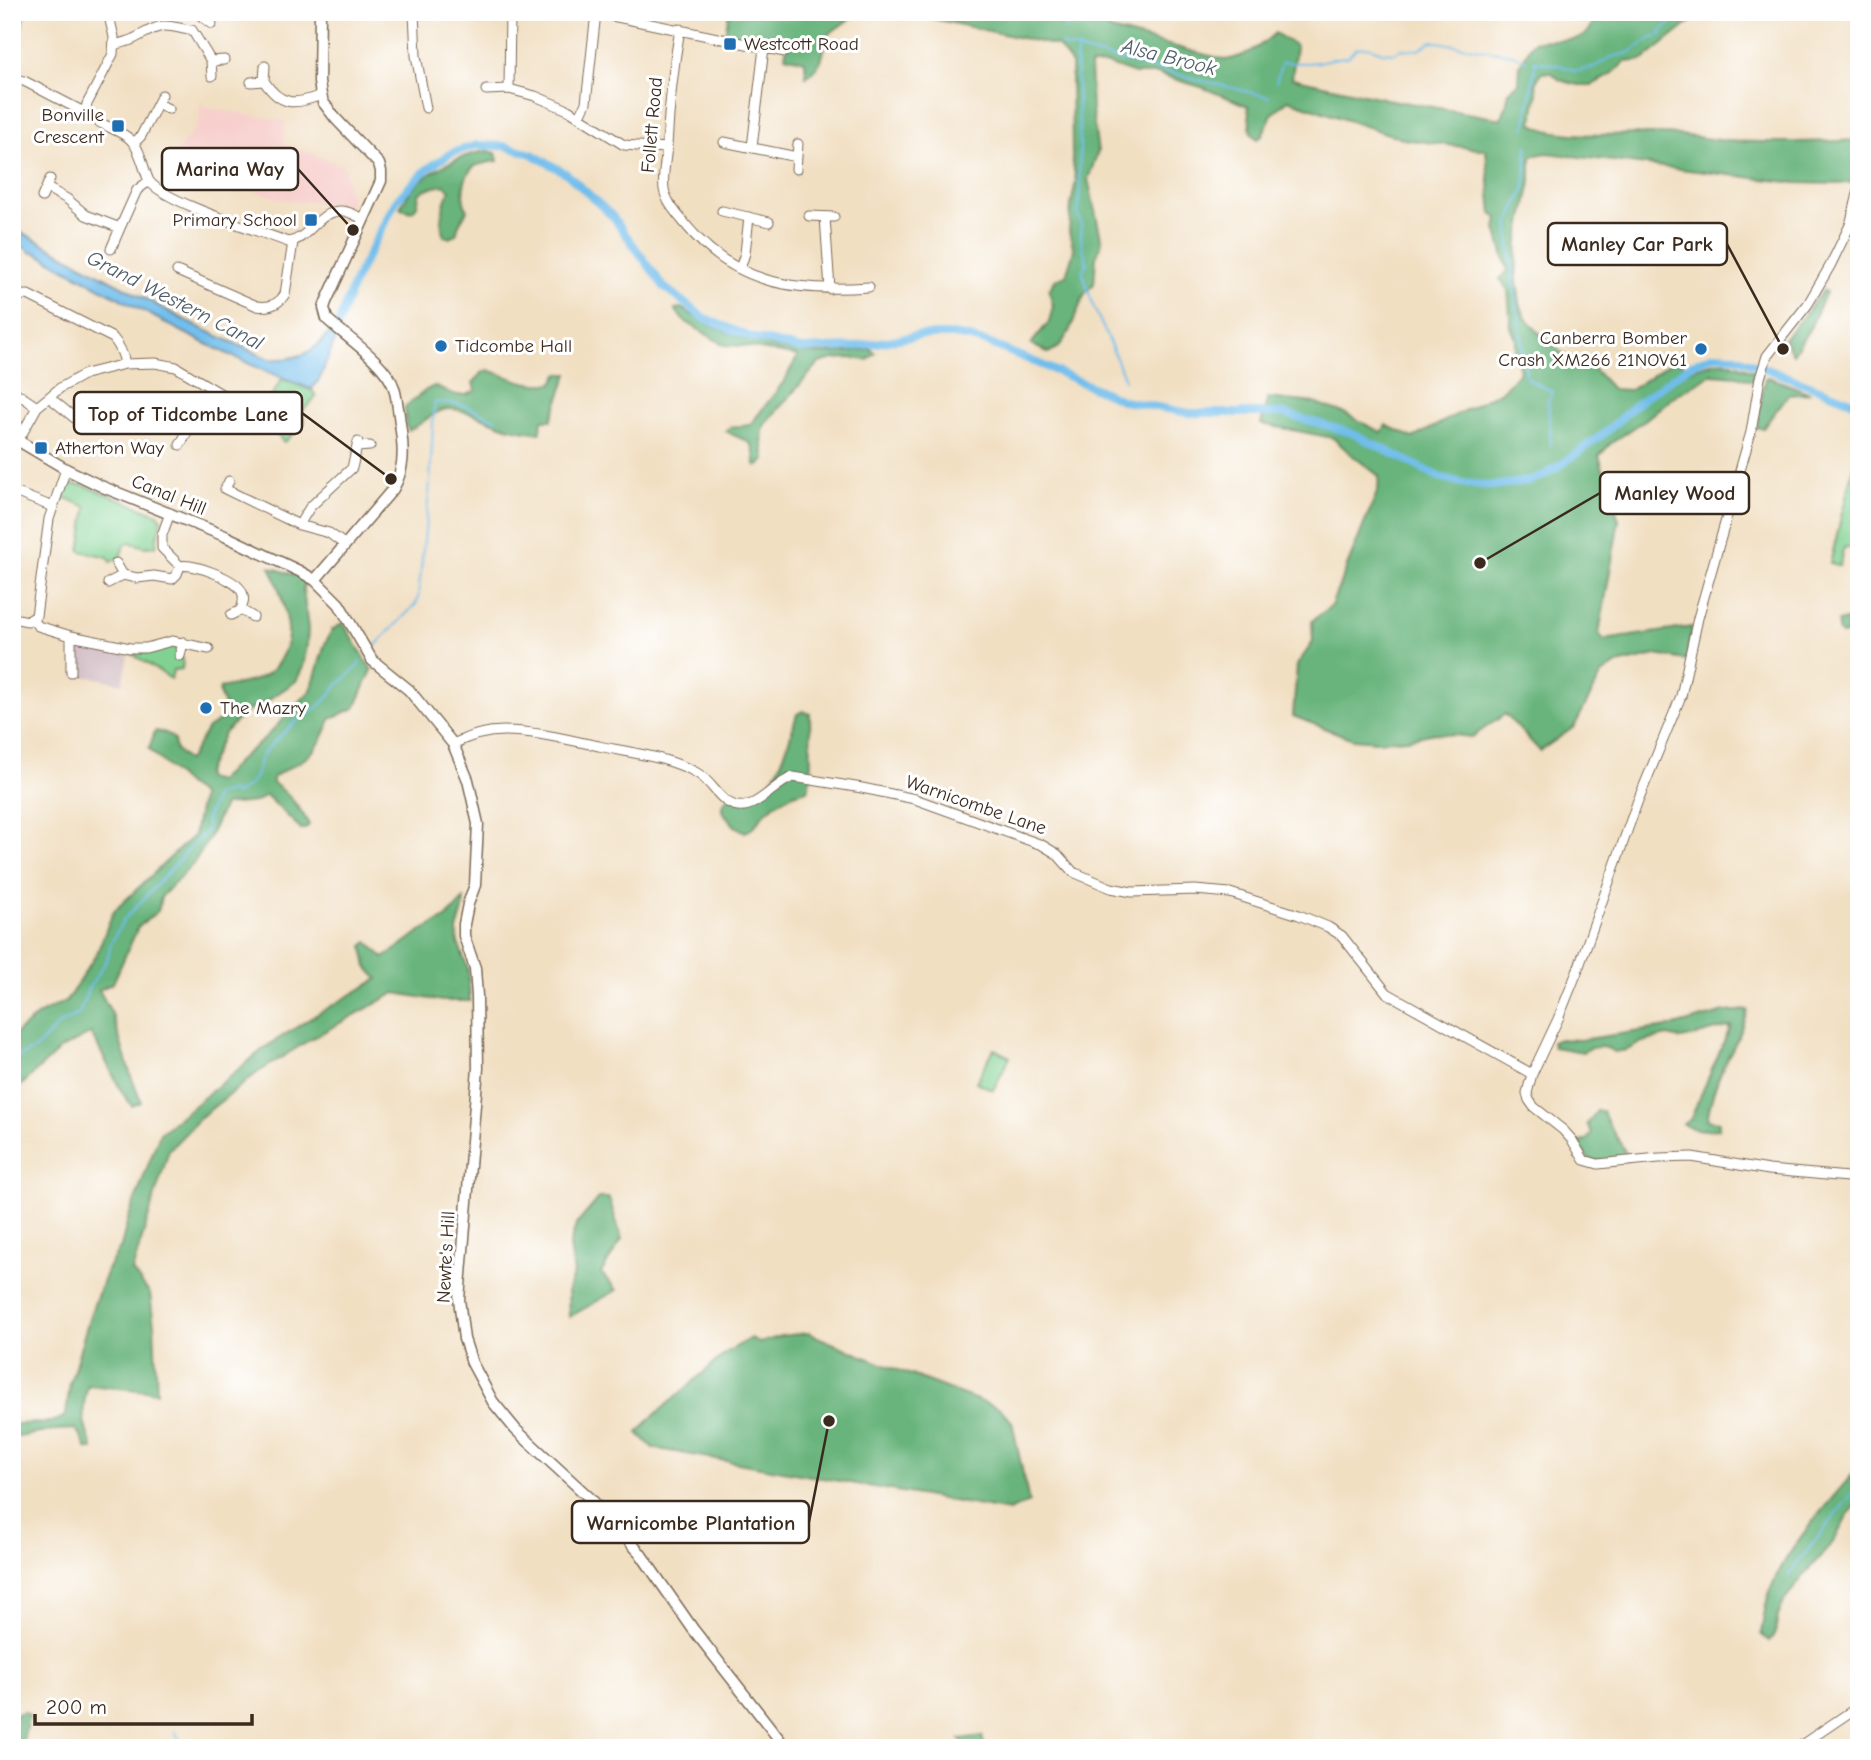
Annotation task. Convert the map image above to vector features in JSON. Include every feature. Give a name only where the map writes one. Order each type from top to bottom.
[{"type":"street","points":[[108,12],[114,44],[113,54],[86,110],[90,117],[128,137],[134,143],[149,181],[156,188],[184,203],[288,242],[298,240],[314,224],[336,211],[347,212],[363,219]]},
{"type":"street","points":[[315,580],[393,489],[401,471],[403,450],[393,386],[378,365],[331,323],[325,314],[326,302],[381,181],[382,171],[379,164],[323,102],[319,82],[320,12]]},
{"type":"street","points":[[414,12],[416,56],[426,108]]},
{"type":"street","points":[[510,12],[513,91]]},
{"type":"street","points":[[580,116],[586,103],[595,12],[785,52]]},
{"type":"street","points":[[192,30],[196,28],[200,15],[212,24]]},
{"type":"street","points":[[114,44],[126,43],[161,26],[192,30],[211,61],[212,76]]},
{"type":"street","name":"Follett Road","points":[[680,29],[666,148],[664,188],[671,205],[712,252],[740,269],[800,288],[869,287]]},
{"type":"street","points":[[752,147],[764,48]]},
{"type":"street","points":[[211,61],[225,60]]},
{"type":"street","points":[[265,66],[264,81],[273,92],[289,102],[300,103],[321,95]]},
{"type":"street","points":[[12,78],[25,81],[80,110],[86,110]]},
{"type":"street","points":[[251,82],[264,81]]},
{"type":"street","points":[[1859,81],[1859,143]]},
{"type":"street","points":[[485,90],[513,91],[545,100],[580,116],[624,145],[666,148]]},
{"type":"street","points":[[134,143],[141,136],[160,99],[169,109]]},
{"type":"street","points":[[724,142],[797,157]]},
{"type":"street","points":[[796,169],[798,144]]},
{"type":"street","points":[[111,249],[137,190],[149,181]]},
{"type":"street","points":[[46,188],[86,215],[120,228]]},
{"type":"street","points":[[1859,190],[1850,225],[1830,267],[1808,304],[1768,356],[1760,378],[1751,432],[1698,618],[1681,695],[1637,803],[1558,1019],[1532,1074],[1527,1093],[1534,1107],[1563,1130],[1589,1163],[1692,1157],[1769,1170],[1859,1178]]},
{"type":"street","points":[[722,211],[769,222]]},
{"type":"street","points":[[206,224],[210,213]]},
{"type":"street","points":[[809,216],[829,217],[830,289]]},
{"type":"street","points":[[740,269],[745,253],[749,217]]},
{"type":"street","points":[[183,271],[257,306],[270,307],[285,294],[293,242]]},
{"type":"street","points":[[13,293],[36,298],[113,338],[123,352],[125,364]]},
{"type":"street","points":[[15,439],[37,407],[72,381],[85,374],[125,364],[155,363],[176,367],[243,412],[255,414]]},
{"type":"street","points":[[180,444],[194,432],[211,388]]},
{"type":"street","points":[[12,390],[37,407]]},
{"type":"street","points":[[49,397],[88,427],[108,410]]},
{"type":"street","name":"Canal Hill","points":[[15,439],[103,487],[225,536],[315,580],[339,604],[372,660],[409,690],[453,744]]},
{"type":"street","points":[[299,525],[310,507],[352,468],[357,444],[370,446]]},
{"type":"street","points":[[33,620],[37,611],[50,519],[66,469]]},
{"type":"street","points":[[229,481],[225,489],[299,525],[329,533],[344,544]]},
{"type":"street","points":[[12,491],[53,507]]},
{"type":"street","points":[[170,513],[162,535],[161,544],[165,553],[180,566],[192,565],[234,582],[242,592],[241,610]]},
{"type":"street","points":[[116,563],[123,575]]},
{"type":"street","points":[[108,583],[123,575],[172,579],[180,566]]},
{"type":"street","points":[[231,615],[241,610]]},
{"type":"street","points":[[241,610],[253,617]]},
{"type":"street","points":[[12,618],[21,621],[33,620]]},
{"type":"street","points":[[33,620],[38,626],[117,647],[138,649],[172,640],[209,649]]},
{"type":"street","points":[[71,636],[71,672]]},
{"type":"street","points":[[180,656],[183,642]]},
{"type":"street","name":"Warnicombe Lane","points":[[453,744],[472,735],[512,731],[633,754],[683,766],[700,774],[725,801],[739,806],[754,802],[784,780],[793,777],[862,788],[915,799],[1042,845],[1057,854],[1073,872],[1111,888],[1132,892],[1211,890],[1243,897],[1299,915],[1342,936],[1387,993],[1532,1074]]},
{"type":"street","name":"Newte's Hill","points":[[453,744],[468,780],[478,824],[475,885],[464,924],[464,936],[475,968],[478,1068],[459,1299],[464,1339],[481,1381],[505,1417],[531,1445],[592,1500],[631,1542],[693,1629],[786,1748]]},
{"type":"street","points":[[1797,1748],[1859,1706]]},
{"type":"shaded area","points":[[200,103],[225,111],[286,121],[283,143],[344,166],[351,205],[330,202],[321,207],[320,203],[303,203],[265,195],[176,164],[170,159],[195,129],[200,118]]},
{"type":"shaded area","points":[[81,642],[109,650],[129,652],[122,684],[74,676]]},
{"type":"green space","points":[[12,12],[25,12],[19,41],[12,43]]},
{"type":"green space","points":[[729,12],[859,12],[826,36],[821,60],[806,77],[805,61],[785,56],[787,46],[725,34]]},
{"type":"green space","points":[[902,12],[1092,12],[1111,30],[1226,60],[1252,50],[1275,33],[1296,46],[1292,78],[1386,99],[1501,119],[1509,91],[1519,83],[1520,65],[1533,42],[1581,37],[1592,24],[1594,12],[1703,12],[1643,60],[1625,62],[1611,75],[1592,85],[1578,85],[1560,80],[1551,72],[1541,73],[1536,82],[1537,95],[1532,123],[1557,132],[1593,135],[1668,134],[1761,142],[1859,140],[1859,182],[1837,184],[1796,183],[1547,153],[1531,156],[1531,182],[1518,242],[1516,275],[1520,304],[1525,317],[1537,331],[1574,361],[1591,366],[1612,389],[1630,390],[1677,358],[1689,371],[1722,362],[1755,372],[1752,381],[1737,376],[1712,374],[1673,397],[1610,444],[1599,456],[1619,520],[1599,634],[1604,640],[1692,627],[1686,660],[1656,655],[1617,664],[1602,674],[1574,727],[1540,751],[1505,714],[1472,737],[1435,733],[1378,741],[1353,739],[1293,716],[1297,665],[1313,642],[1312,621],[1331,606],[1378,490],[1379,476],[1333,438],[1261,424],[1268,398],[1316,403],[1346,414],[1382,433],[1386,425],[1413,438],[1503,390],[1520,371],[1515,349],[1516,339],[1511,327],[1508,290],[1500,279],[1508,271],[1496,229],[1498,218],[1492,214],[1486,150],[1403,139],[1288,100],[1272,114],[1262,136],[1257,139],[1251,132],[1248,106],[1204,88],[1158,74],[1135,74],[1107,64],[1090,65],[1092,112],[1098,152],[1088,179],[1102,242],[1096,257],[1094,284],[1085,293],[1069,332],[1059,347],[1048,353],[1031,344],[1049,322],[1053,306],[1049,290],[1056,279],[1066,275],[1074,250],[1069,232],[1076,181],[1072,158],[1071,63],[1058,46]]},
{"type":"green space","points":[[487,151],[496,153],[498,161],[475,166],[471,170],[465,180],[463,193],[467,209],[457,233],[450,238],[444,236],[442,226],[444,206],[450,190],[444,185],[426,189],[419,194],[416,206],[411,212],[400,208],[415,187],[436,170],[461,158]]},
{"type":"green space","points":[[1823,290],[1826,292],[1810,328],[1793,354],[1784,339]]},
{"type":"green space","points":[[681,308],[726,331],[793,351],[817,353],[871,349],[875,353],[868,360],[850,358],[819,363],[765,424],[762,437],[765,459],[759,466],[755,465],[751,444],[726,431],[731,427],[750,425],[786,379],[798,356],[724,345],[683,320],[675,309]]},
{"type":"green space","points":[[488,370],[537,384],[553,383],[558,374],[568,374],[551,420],[542,420],[540,433],[511,428],[466,412],[449,409],[438,412],[409,430],[406,426],[405,407],[426,390],[434,386],[465,395],[476,390],[473,383]]},
{"type":"green space","points":[[1765,378],[1810,393],[1788,395],[1763,428],[1757,428]]},
{"type":"green space","points":[[282,379],[313,391],[316,397],[299,415],[305,422],[283,442],[262,412]]},
{"type":"green space","points":[[1859,442],[1859,548],[1845,547],[1840,566],[1830,564]]},
{"type":"green space","points":[[66,484],[83,485],[158,514],[161,522],[156,546],[145,547],[129,542],[124,546],[119,560],[118,558],[111,562],[108,557],[80,551],[87,507],[63,497]]},
{"type":"green space","points":[[270,567],[306,579],[303,589],[308,629],[303,667],[296,681],[246,712],[224,733],[205,775],[207,779],[218,782],[311,690],[325,644],[332,630],[343,623],[372,670],[355,708],[330,719],[321,740],[311,753],[273,778],[273,783],[294,802],[309,825],[301,829],[266,795],[255,802],[224,805],[208,840],[193,864],[161,897],[158,911],[138,927],[113,983],[99,990],[112,1014],[141,1102],[132,1106],[123,1094],[91,1033],[59,1050],[12,1094],[12,1037],[38,1015],[67,1000],[97,953],[113,912],[194,835],[201,795],[149,749],[155,731],[166,733],[174,739],[175,749],[188,761],[208,728],[227,716],[220,688],[267,674],[283,654],[288,636],[287,621]]},
{"type":"green space","points":[[1859,621],[1859,637],[1841,635],[1838,622]]},
{"type":"green space","points":[[172,644],[177,649],[175,657],[183,659],[182,669],[173,670],[171,679],[131,653],[145,652]]},
{"type":"green space","points":[[803,711],[810,714],[811,776],[807,790],[780,801],[766,812],[752,829],[745,832],[735,826],[722,811],[722,805],[730,794],[741,801],[765,788],[780,766],[797,714]]},
{"type":"green space","points":[[464,899],[457,930],[458,943],[468,969],[470,1001],[443,1001],[395,993],[314,1037],[257,1073],[202,1116],[169,1150],[132,1271],[150,1294],[157,1392],[88,1385],[84,1418],[93,1449],[87,1449],[75,1429],[12,1438],[12,1424],[47,1422],[66,1415],[70,1383],[90,1315],[107,1270],[121,1246],[128,1219],[160,1133],[267,1046],[378,979],[367,967],[363,946],[368,942],[384,958],[419,932],[446,918]]},
{"type":"green space","points":[[1748,1010],[1741,1032],[1720,1073],[1710,1106],[1707,1120],[1719,1122],[1719,1129],[1696,1129],[1683,1124],[1690,1120],[1731,1026],[1681,1039],[1667,1036],[1614,1052],[1598,1047],[1583,1052],[1553,1047],[1552,1042],[1674,1026],[1725,1012]]},
{"type":"green space","points":[[994,1049],[1010,1057],[993,1090],[976,1082]]},
{"type":"green space","points":[[1597,1111],[1603,1111],[1628,1159],[1589,1160],[1577,1143],[1591,1135],[1587,1124]]},
{"type":"green space","points":[[599,1198],[609,1198],[622,1239],[601,1273],[617,1290],[569,1317],[568,1290],[574,1273],[570,1245],[576,1225]]},
{"type":"green space","points":[[808,1333],[1001,1409],[1012,1422],[1029,1502],[1009,1511],[653,1448],[638,1433],[649,1420],[727,1352],[751,1338],[760,1343],[781,1336]]},
{"type":"green space","points":[[1859,1467],[1859,1502],[1848,1515],[1834,1541],[1785,1599],[1775,1633],[1769,1641],[1761,1634],[1767,1602],[1777,1575],[1809,1526]]},
{"type":"green space","points":[[23,1712],[29,1714],[23,1741],[20,1748],[12,1748],[12,1716]]},
{"type":"green space","points":[[982,1736],[985,1748],[967,1748],[960,1739]]},
{"type":"water","points":[[12,227],[194,325],[269,359],[289,358],[306,353],[320,343],[332,328],[338,333],[320,378],[312,389],[205,343],[34,252],[31,253],[12,241]]},
{"type":"waterway","name":"Alsa Brook","points":[[1054,12],[1066,22],[1065,29]]},
{"type":"waterway","name":"Alsa Brook","points":[[1534,61],[1577,71],[1594,67],[1611,57],[1629,53],[1655,36],[1656,38],[1685,12]]},
{"type":"waterway","name":"Alsa Brook","points":[[1276,82],[1282,62],[1309,63],[1348,57],[1356,48],[1369,47],[1395,53],[1401,49],[1419,50],[1431,41],[1510,54],[1526,60]]},
{"type":"waterway","name":"Alsa Brook","points":[[1062,44],[1269,97]]},
{"type":"waterway","points":[[1078,49],[1078,214],[1087,263],[1083,274],[1094,308],[1125,380]]},
{"type":"waterway","points":[[1525,129],[1536,61]]},
{"type":"waterway","name":"Grand Western Canal","points":[[335,332],[355,280],[397,199],[427,169],[451,153],[477,145],[504,146],[532,154],[567,174],[613,217],[664,287],[704,318],[750,337],[801,349],[853,347],[921,335],[970,338],[1042,365],[1124,401],[1189,413],[1282,413],[1352,433],[1439,477],[1462,483],[1492,486],[1529,481],[1543,476],[1606,432],[1636,404],[1692,364],[1714,355],[1733,356],[1859,404]]},
{"type":"waterway","points":[[1527,146],[1525,187],[1508,224],[1527,379],[1553,392],[1548,400],[1551,445]]},
{"type":"waterway","points":[[372,649],[416,604],[418,598],[435,403],[459,404],[496,420]]},
{"type":"waterway","points":[[12,1064],[15,1058],[36,1048],[59,1024],[79,1014],[88,989],[107,960],[111,943],[123,921],[206,831],[208,825],[205,822],[216,795],[231,792],[237,794],[250,784],[262,755],[271,745],[294,723],[322,704],[360,662]]},
{"type":"waterway","points":[[1788,1575],[1859,1485]]},
{"type":"waterway","points":[[175,1731],[183,1748]]},
{"type":"place","name":"Westcott Road","points":[[730,44]]},
{"type":"place","name":"Bonville Crescent","points":[[118,126]]},
{"type":"place","name":"Primary School","points":[[311,220]]},
{"type":"place","name":"Marina Way","points":[[353,230]]},
{"type":"place","name":"Tidcombe Hall","points":[[441,346]]},
{"type":"place","name":"Canberra Bomber Crash XM266 21NOV61","points":[[1701,349]]},
{"type":"place","name":"Manley Car Park","points":[[1783,349]]},
{"type":"place","name":"Atherton Way","points":[[41,448]]},
{"type":"place","name":"Top of Tidcombe Lane","points":[[391,479]]},
{"type":"place","name":"Manley Wood","points":[[1480,563]]},
{"type":"place","name":"The Mazry","points":[[206,708]]},
{"type":"place","name":"Warnicombe Plantation","points":[[829,1421]]}]
